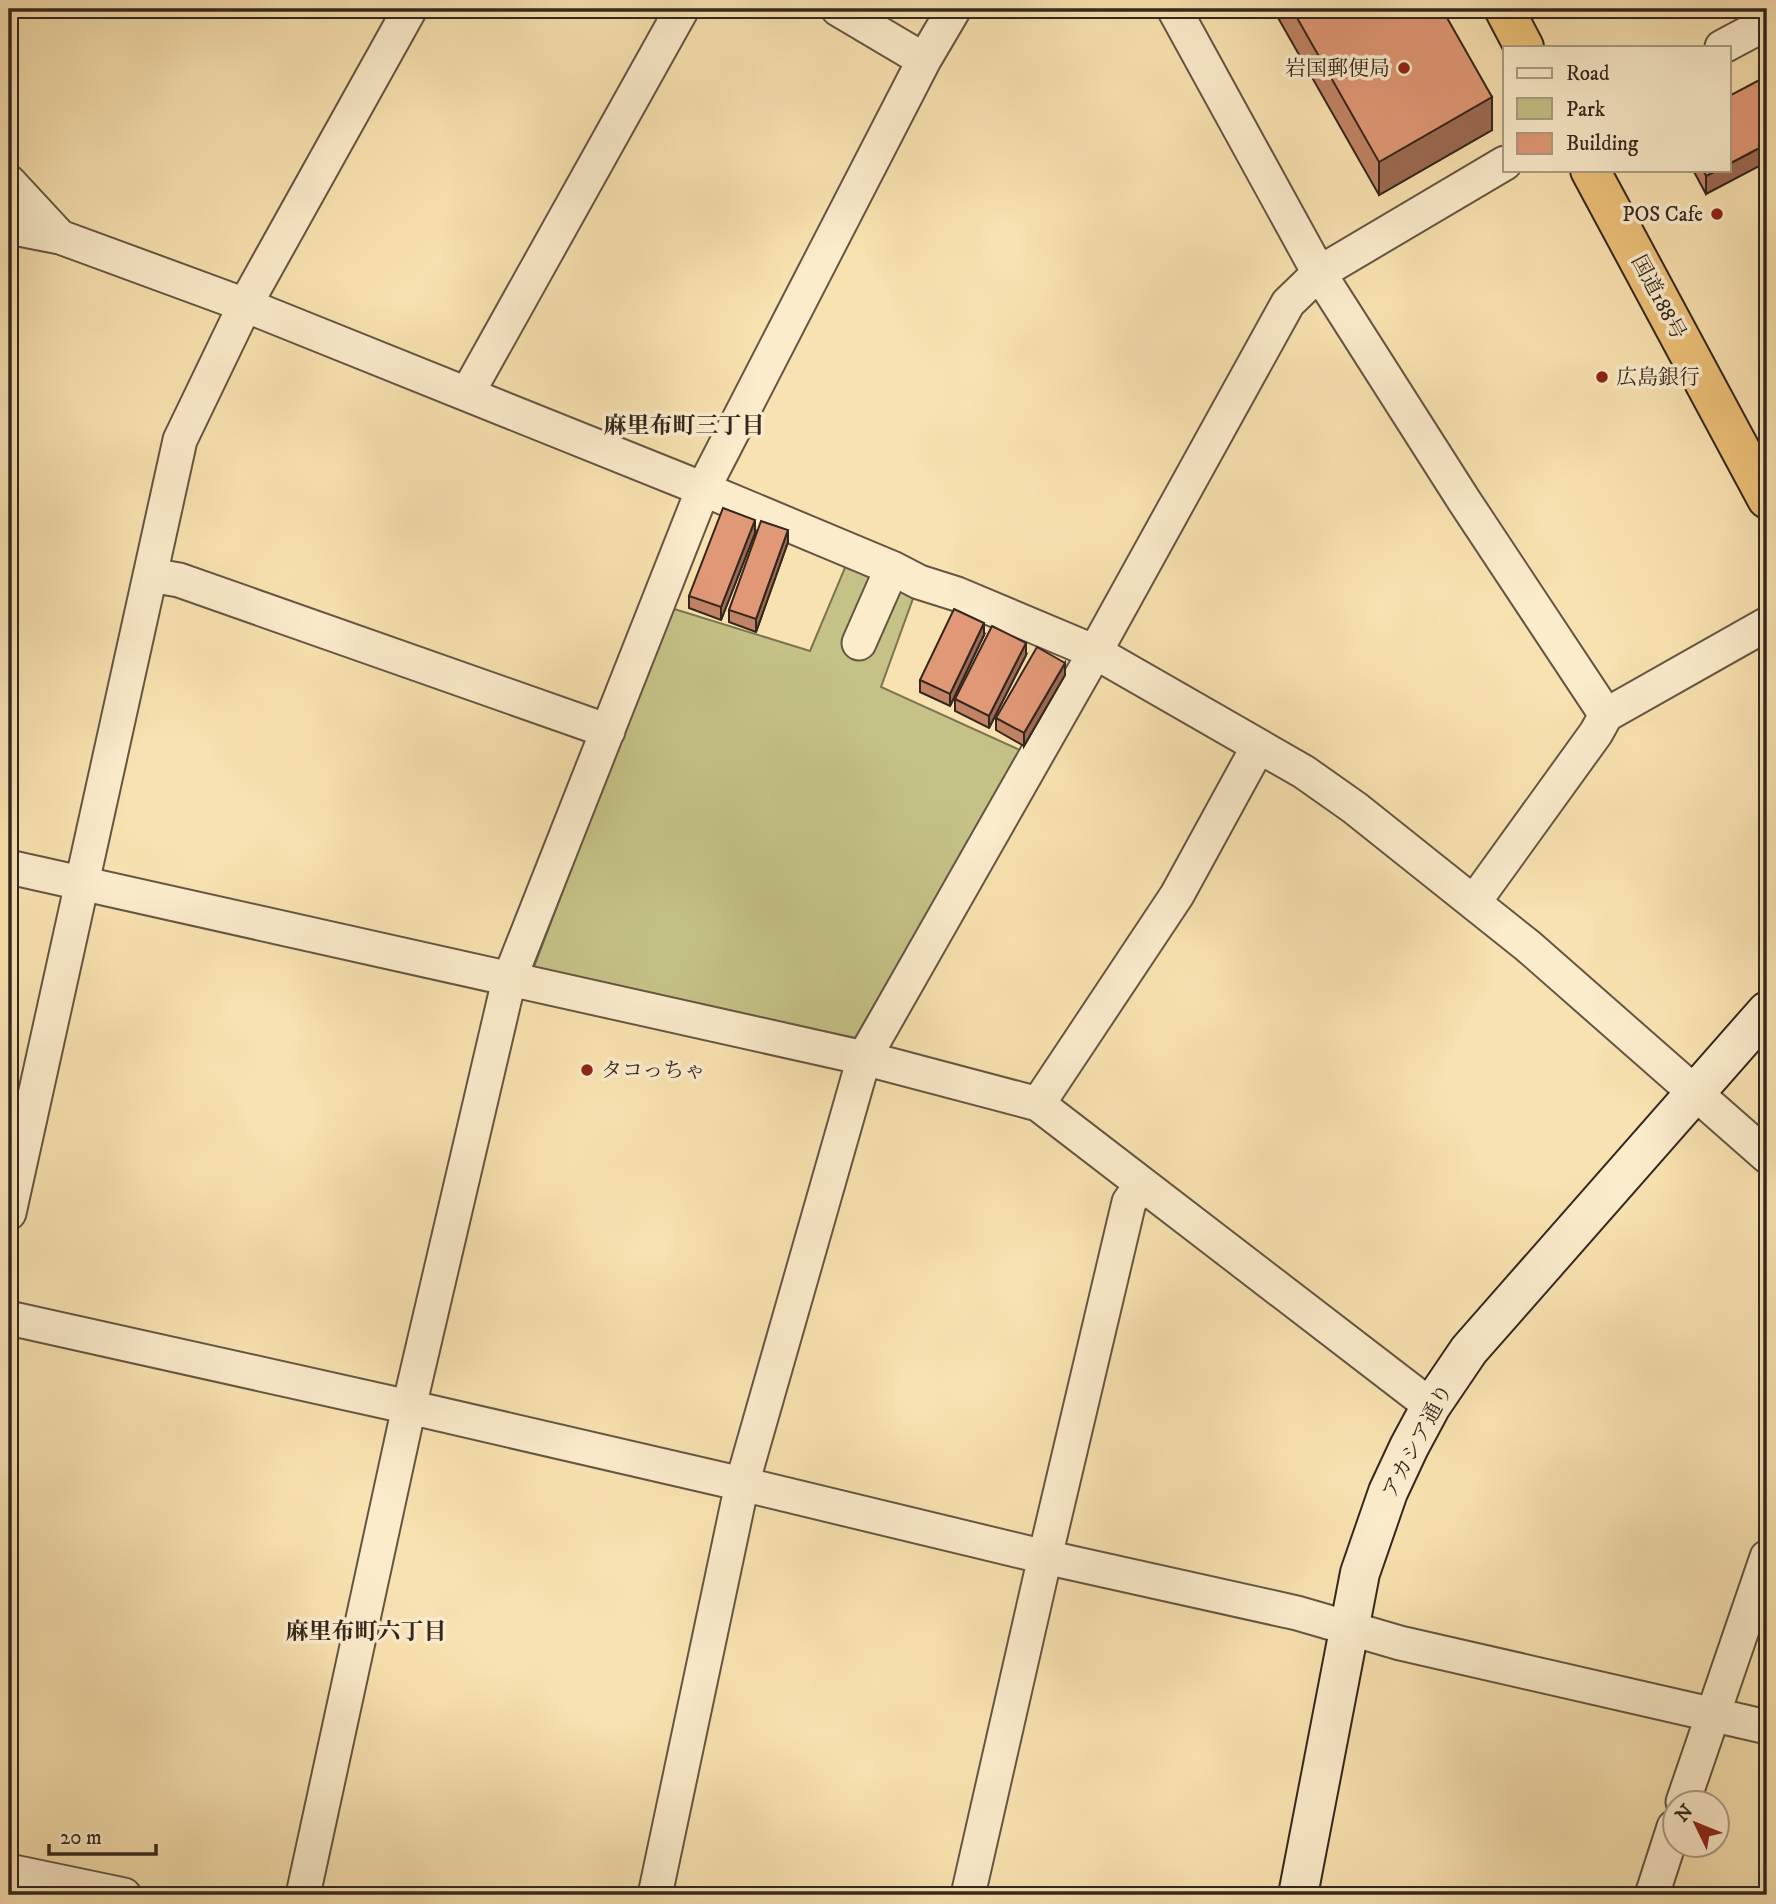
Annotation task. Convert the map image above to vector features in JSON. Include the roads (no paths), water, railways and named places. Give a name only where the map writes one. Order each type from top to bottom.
[{"type":"highway","points":[[1504,9],[1523,46]]},
{"type":"highway","name":"国道188号","points":[[1591,172],[1767,499]]},
{"type":"street","points":[[9,1213],[180,440],[245,305],[410,9]]},
{"type":"street","points":[[467,394],[682,9]]},
{"type":"street","points":[[838,9],[924,60]]},
{"type":"street","points":[[303,1895],[409,1407],[509,980],[703,489],[924,60],[954,9]]},
{"type":"street","points":[[1174,9],[1319,273],[1463,499],[1606,715]]},
{"type":"street","points":[[1724,46],[1767,23]]},
{"type":"street","points":[[655,1895],[742,1484],[864,1058],[1095,652],[1288,303],[1319,273],[1503,164]]},
{"type":"street","points":[[9,182],[60,237]]},
{"type":"street","points":[[9,227],[60,237],[245,305],[703,489],[892,568],[919,582],[957,594],[1095,652],[1304,772],[1355,808],[1528,946],[1767,1156]]},
{"type":"street","points":[[859,643],[892,568]]},
{"type":"street","points":[[150,575],[178,580],[608,731]]},
{"type":"street","points":[[1474,902],[1596,733],[1606,715],[1767,624]]},
{"type":"street","points":[[1038,1104],[1177,895],[1258,747]]},
{"type":"street","points":[[9,867],[864,1058],[1038,1104],[1431,1406]]},
{"type":"street","name":"アカシア通り","points":[[1298,1895],[1360,1573],[1388,1492],[1431,1406],[1469,1350],[1767,1011]]},
{"type":"street","points":[[968,1895],[1129,1202],[1142,1184]]},
{"type":"street","points":[[9,1318],[742,1484],[1045,1558],[1297,1613],[1400,1643],[1767,1727]]},
{"type":"street","points":[[1688,1788],[1767,1557]]},
{"type":"street","points":[[1652,1895],[1665,1858]]},
{"type":"street","points":[[9,1871],[124,1895]]},
{"type":"place","name":"岩国郵便局","points":[[1404,68]]},
{"type":"place","name":"POS Cafe","points":[[1717,214]]},
{"type":"place","name":"広島銀行","points":[[1602,377]]},
{"type":"place","name":"タコっちゃ","points":[[587,1070]]},
{"type":"district","name":"麻里布町三丁目","points":[[684,425]]},
{"type":"district","name":"麻里布町六丁目","points":[[366,1631]]}]
